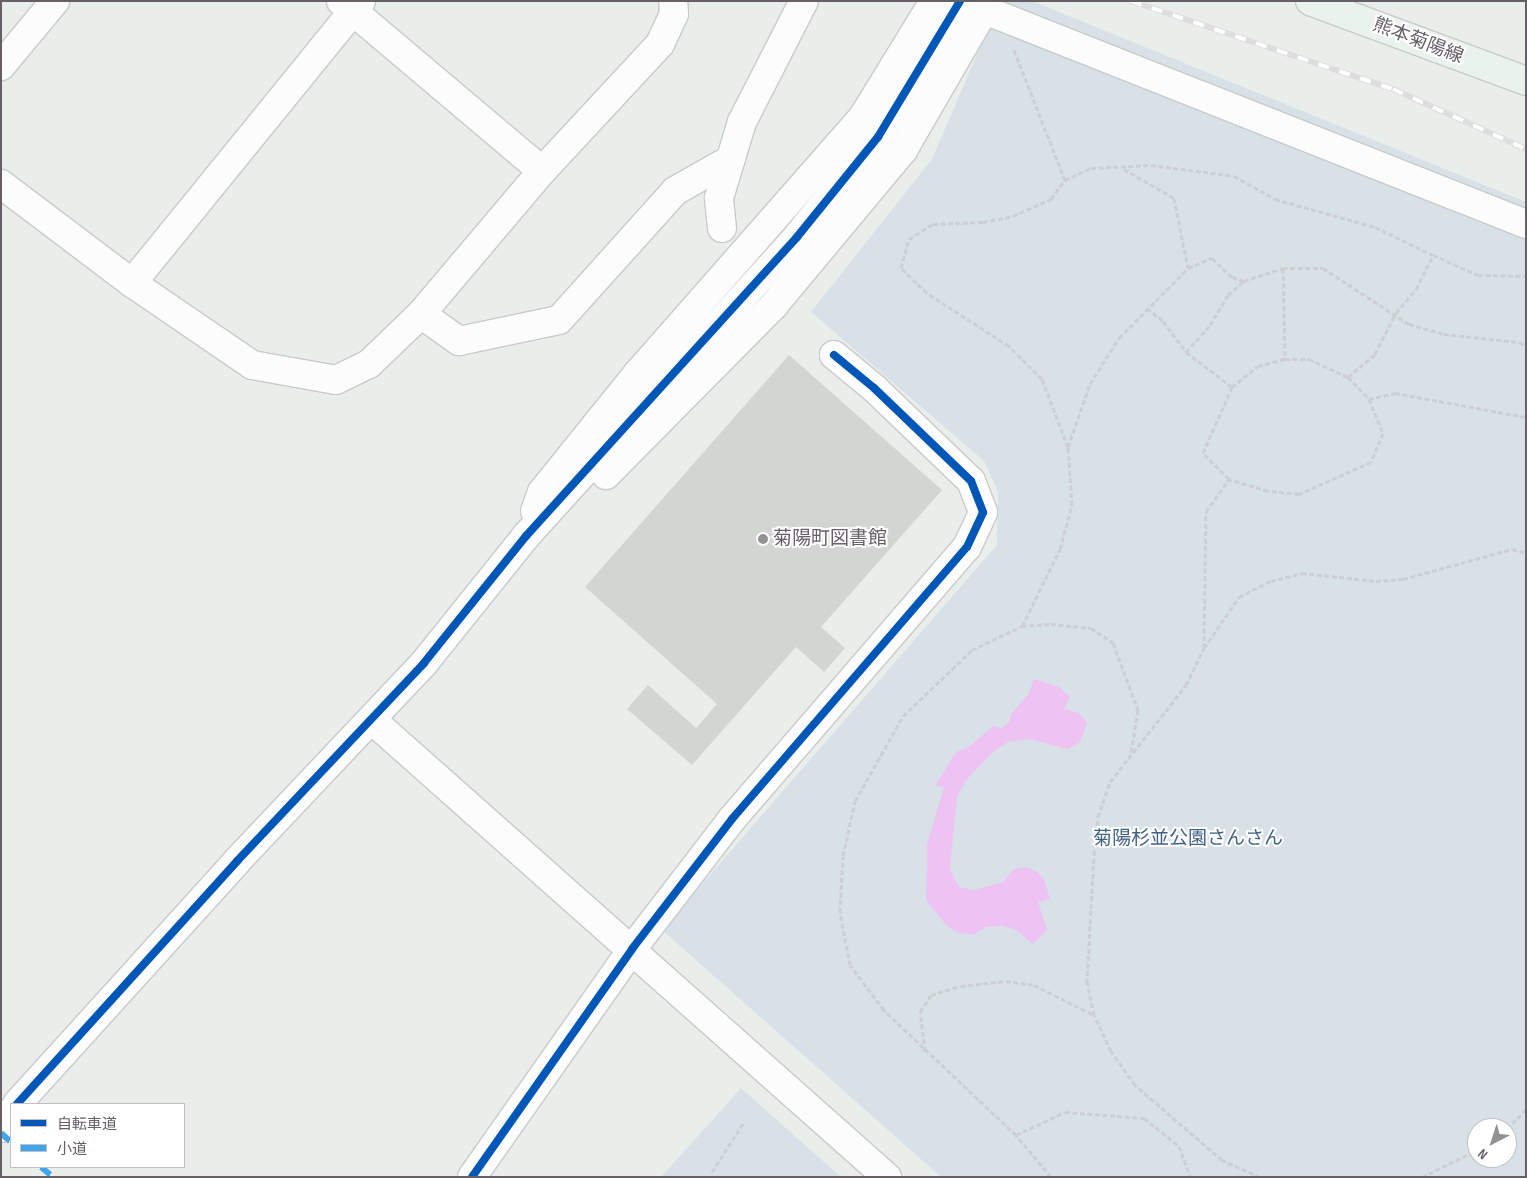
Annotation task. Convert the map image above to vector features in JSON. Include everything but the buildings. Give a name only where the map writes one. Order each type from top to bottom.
[{"type":"main road","name":"熊本菊陽線","points":[[1310,1],[1526,81]]},
{"type":"street","points":[[1,66],[55,1]]},
{"type":"street","points":[[1,184],[132,283],[252,364],[336,380],[369,364],[421,314],[542,171],[660,44],[674,14],[673,1]]},
{"type":"street","points":[[722,228],[719,198],[742,122],[804,1]]},
{"type":"street","points":[[526,536],[542,492],[639,372],[863,117],[934,1]]},
{"type":"street","points":[[526,536],[567,516],[774,305],[902,150],[969,4]]},
{"type":"street","points":[[18,1103],[105,1004],[424,663],[526,536],[703,343],[797,237],[878,138],[969,4]]},
{"type":"street","points":[[969,4],[1526,224]]},
{"type":"street","points":[[132,283],[352,5],[542,171]]},
{"type":"street","points":[[421,314],[459,341],[559,320],[675,191],[731,159]]},
{"type":"street","points":[[472,1177],[632,949],[732,819],[967,547],[983,512],[971,481],[874,388],[834,355]]},
{"type":"street","points":[[372,720],[887,1177]]},
{"type":"street","points":[[1,1128],[10,1114]]},
{"type":"path","points":[[1023,53],[1014,49],[1065,180]]},
{"type":"path","points":[[1022,626],[1063,540],[1072,505],[1068,447],[1042,379],[1009,346],[927,293],[902,268],[909,239],[933,224],[983,222],[1012,216],[1051,199],[1065,180],[1091,168],[1123,168],[1152,165],[1234,176],[1275,199],[1375,227],[1433,256],[1478,275],[1526,276]]},
{"type":"path","points":[[1123,168],[1147,180],[1174,198],[1188,268]]},
{"type":"path","points":[[1348,377],[1375,354],[1396,313],[1416,289],[1433,256]]},
{"type":"path","points":[[1068,447],[1090,384],[1119,338],[1146,308],[1188,268],[1212,258],[1232,277],[1244,280]]},
{"type":"path","points":[[1283,268],[1285,358]]},
{"type":"path","points":[[1186,352],[1210,325],[1228,295],[1244,280],[1283,268],[1323,268],[1396,313],[1409,324],[1444,334],[1519,342],[1526,346]]},
{"type":"path","points":[[1146,308],[1163,321],[1186,352],[1232,387]]},
{"type":"path","points":[[1285,358],[1309,359],[1348,377],[1369,399],[1383,433],[1371,462],[1299,494],[1268,491],[1229,479],[1203,453],[1232,387],[1258,366],[1285,358]]},
{"type":"path","points":[[1369,399],[1395,393],[1526,417]]},
{"type":"path","points":[[1204,648],[1206,512],[1229,479]]},
{"type":"path","points":[[1260,1177],[1222,1160],[1135,1085],[1111,1051],[1094,1015],[1087,983],[1098,817],[1110,782],[1186,685],[1204,648],[1239,597],[1271,581],[1302,573],[1376,581],[1404,580],[1512,549],[1526,553]]},
{"type":"path","points":[[1052,1177],[1016,1135],[925,1051],[884,1010],[850,965],[840,912],[847,837],[855,800],[903,716],[972,650],[1022,626],[1050,624],[1090,628],[1113,643],[1138,710],[1131,753]]},
{"type":"path","points":[[925,1051],[920,1012],[931,995],[962,986],[1006,981],[1034,986],[1094,1015]]},
{"type":"path","points":[[1517,1119],[1526,1110]]},
{"type":"path","points":[[1016,1135],[1065,1112],[1144,1118],[1179,1146],[1190,1177]]},
{"type":"path","points":[[712,1172],[744,1122]]},
{"type":"path","points":[[1422,1177],[1467,1155]]},
{"type":"green space","name":"菊陽杉並公園さんさん","points":[[1000,1],[1032,1],[1526,202],[1526,1177],[941,1177],[662,930],[997,545],[998,492],[984,461],[811,312],[932,159]]},
{"type":"green space","points":[[741,1088],[841,1177],[661,1177]]},
{"type":"shaded area","points":[[1034,679],[1059,687],[1070,697],[1064,709],[1079,713],[1087,723],[1080,742],[1068,749],[1029,739],[1008,742],[993,752],[967,779],[957,797],[950,869],[959,887],[974,890],[1003,882],[1014,869],[1026,867],[1037,872],[1044,879],[1050,899],[1038,902],[1047,930],[1033,944],[1016,930],[1003,926],[986,927],[974,935],[956,932],[946,925],[926,900],[927,844],[944,787],[935,786],[956,752],[970,746],[993,726],[1002,728],[1010,721],[1010,715],[1028,695]]},
{"type":"railway","points":[[1131,1],[1393,89],[1526,149]]},
{"type":"marked path","points":[[1,1133],[10,1141]]},
{"type":"marked path","points":[[42,1168],[53,1177]]},
{"type":"cycle path","points":[[18,1103],[237,861],[424,663],[526,536],[797,237],[878,137],[960,1]]},
{"type":"cycle path","points":[[472,1177],[632,949],[732,819],[967,547],[983,512],[971,481],[874,388],[834,355]]},
{"type":"place","name":"菊陽町図書館","points":[[763,539]]}]
